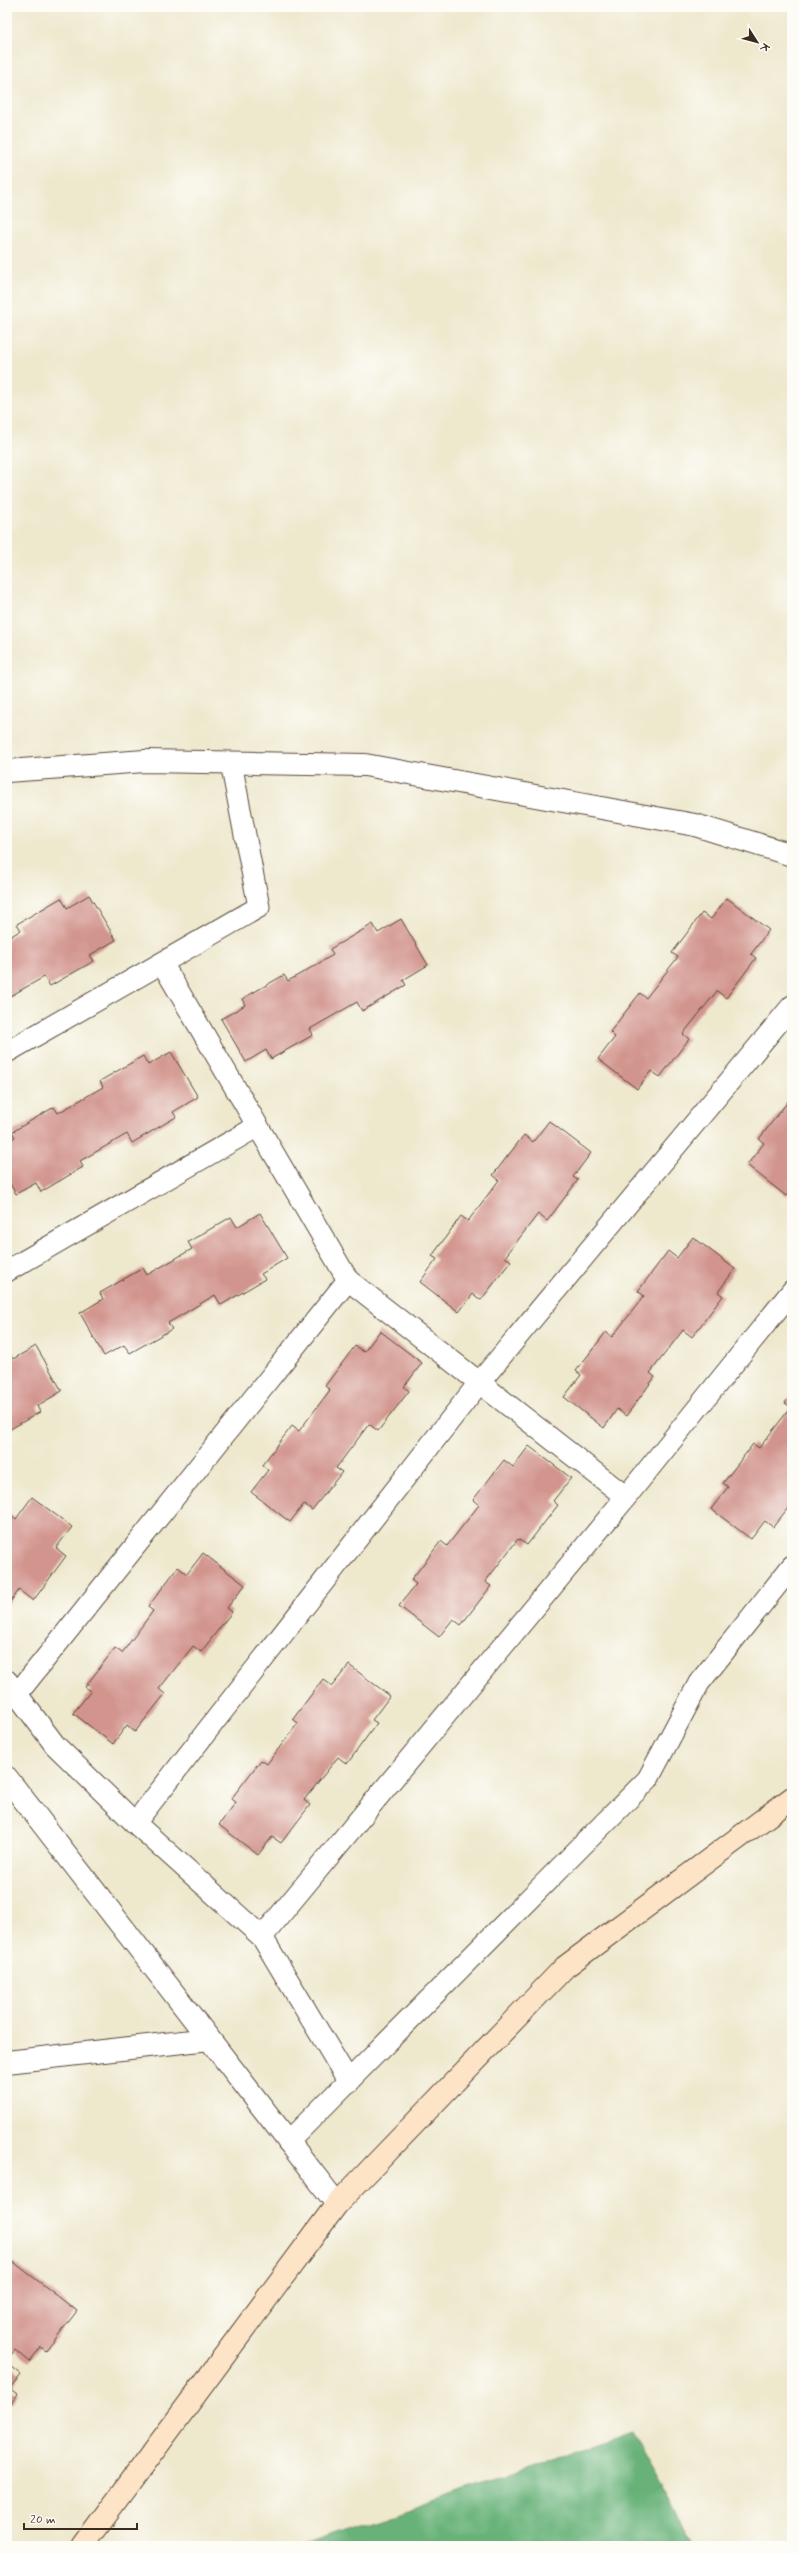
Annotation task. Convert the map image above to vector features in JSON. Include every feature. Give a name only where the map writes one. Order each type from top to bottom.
[{"type":"main road","points":[[83,2546],[337,2204],[565,1967],[792,1798]]},
{"type":"street","points":[[7,771],[145,761],[365,765],[696,825],[792,855]]},
{"type":"street","points":[[7,1778],[337,2204]]},
{"type":"street","points":[[7,2062],[209,2039]]},
{"type":"lane","points":[[7,1052],[259,907],[231,763]]},
{"type":"lane","points":[[162,963],[348,1280],[626,1497]]},
{"type":"lane","points":[[135,1823],[479,1383],[792,1006]]},
{"type":"lane","points":[[7,1271],[258,1126]]},
{"type":"lane","points":[[348,1280],[12,1688],[55,1745],[135,1823],[262,1937],[349,2082]]},
{"type":"lane","points":[[262,1937],[626,1497],[792,1291]]},
{"type":"lane","points":[[288,2142],[648,1779],[699,1683],[792,1566]]},
{"type":"green space","points":[[631,2434],[695,2546],[305,2546]]},
{"type":"building","points":[[89,895],[116,940],[90,955],[94,961],[50,986],[44,977],[7,998],[7,939],[21,930],[17,924],[61,898],[67,908]]},
{"type":"building","points":[[727,898],[769,930],[751,954],[756,958],[726,998],[717,991],[683,1034],[689,1039],[660,1077],[651,1071],[637,1089],[598,1059],[615,1037],[610,1032],[640,993],[646,998],[678,957],[672,953],[702,913],[711,919]]},
{"type":"building","points":[[401,919],[428,965],[403,980],[406,985],[362,1011],[357,1002],[310,1029],[313,1035],[271,1059],[266,1050],[246,1062],[221,1019],[245,1005],[242,999],[284,975],[288,981],[333,955],[330,949],[373,924],[378,933]]},
{"type":"building","points":[[171,1052],[198,1097],[173,1112],[176,1117],[132,1143],[127,1134],[80,1161],[83,1167],[41,1192],[36,1183],[16,1194],[7,1179],[7,1142],[15,1137],[12,1132],[54,1107],[58,1113],[103,1087],[100,1081],[143,1056],[148,1065]]},
{"type":"building","points":[[789,1100],[792,1102],[792,1188],[786,1196],[747,1165],[764,1143],[759,1139]]},
{"type":"building","points":[[549,1121],[591,1153],[573,1177],[578,1180],[547,1221],[538,1214],[505,1257],[511,1261],[481,1300],[473,1294],[459,1312],[420,1282],[437,1259],[432,1256],[461,1216],[468,1221],[499,1180],[493,1175],[524,1135],[533,1142]]},
{"type":"building","points":[[260,1213],[287,1258],[261,1274],[265,1279],[221,1305],[215,1295],[168,1323],[172,1329],[130,1353],[124,1345],[104,1356],[80,1313],[103,1299],[100,1293],[143,1268],[147,1275],[192,1249],[188,1242],[231,1217],[237,1227]]},
{"type":"building","points":[[693,1237],[735,1269],[718,1292],[723,1296],[692,1337],[683,1330],[650,1373],[655,1377],[626,1416],[617,1409],[604,1428],[564,1397],[581,1375],[576,1371],[606,1332],[612,1337],[644,1296],[638,1291],[668,1251],[677,1258]]},
{"type":"building","points":[[380,1331],[422,1363],[404,1387],[409,1391],[378,1431],[369,1424],[336,1468],[342,1472],[312,1510],[304,1504],[290,1522],[251,1492],[268,1470],[262,1465],[292,1426],[299,1431],[330,1390],[325,1386],[355,1346],[364,1352]]},
{"type":"building","points":[[36,1346],[62,1391],[37,1406],[40,1412],[7,1431],[7,1349],[13,1359]]},
{"type":"building","points":[[792,1394],[792,1503],[773,1527],[765,1521],[751,1539],[711,1509],[728,1487],[723,1483],[753,1444],[759,1448],[791,1407],[785,1403]]},
{"type":"building","points":[[529,1446],[571,1478],[553,1501],[558,1505],[527,1545],[518,1539],[485,1582],[491,1586],[461,1625],[453,1619],[439,1637],[399,1606],[416,1584],[411,1580],[441,1541],[447,1546],[479,1505],[473,1500],[504,1460],[513,1467]]},
{"type":"building","points":[[32,1497],[72,1527],[56,1548],[66,1556],[33,1601],[19,1590],[7,1606],[7,1512],[16,1519]]},
{"type":"building","points":[[203,1553],[245,1585],[227,1608],[232,1612],[201,1652],[193,1646],[159,1689],[165,1694],[135,1732],[127,1725],[113,1744],[73,1713],[91,1691],[85,1687],[115,1648],[122,1653],[153,1611],[148,1607],[178,1567],[187,1574]]},
{"type":"building","points":[[349,1665],[390,1696],[372,1720],[377,1723],[347,1764],[338,1757],[304,1800],[310,1805],[281,1843],[272,1837],[258,1855],[219,1825],[236,1802],[231,1799],[261,1760],[267,1764],[298,1723],[293,1719],[323,1679],[332,1686]]},
{"type":"building","points":[[7,2257],[77,2311],[46,2351],[41,2347],[29,2362],[15,2350],[7,2360]]},
{"type":"building","points":[[7,2363],[21,2374],[10,2388],[18,2394],[7,2409]]}]
